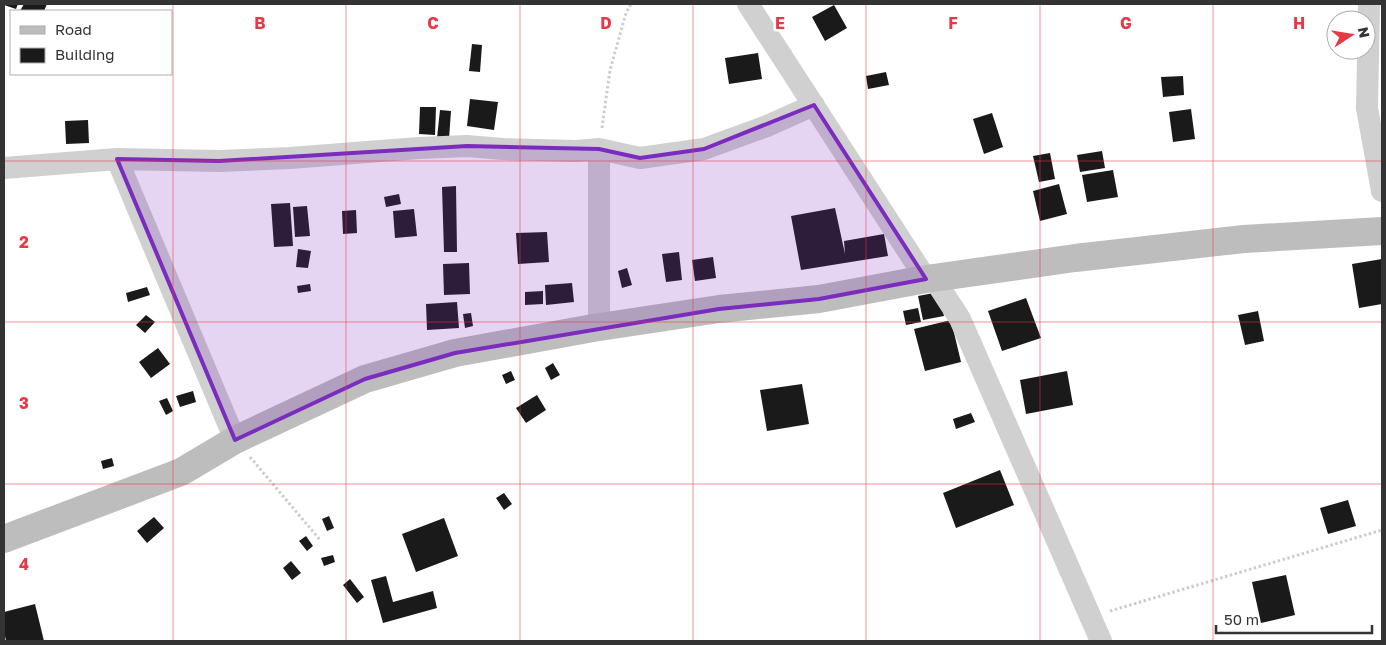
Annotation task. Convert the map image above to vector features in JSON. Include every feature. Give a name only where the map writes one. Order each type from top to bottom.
[{"type":"street","points":[[748,4],[926,278],[938,285],[960,319],[1101,641]]},
{"type":"street","points":[[1369,4],[1367,108],[1382,191]]},
{"type":"street","points":[[4,168],[117,159],[218,161],[467,146],[567,151],[599,149],[640,158],[704,148],[767,126],[814,105]]},
{"type":"street","points":[[598,328],[599,149]]},
{"type":"street","points":[[117,159],[235,440]]},
{"type":"street","points":[[4,539],[181,472],[235,440],[365,379],[455,353],[719,309],[819,299],[926,278],[1075,258],[1244,239],[1382,230]]},
{"type":"path","points":[[599,149],[610,70],[626,13],[631,4]]},
{"type":"path","points":[[235,440],[321,541]]},
{"type":"path","points":[[1091,617],[1382,530]]},
{"type":"highlighted area","points":[[814,105],[926,279],[819,299],[719,309],[455,353],[365,379],[235,440],[117,159],[219,161],[467,146],[599,149],[640,158],[704,149]]},
{"type":"building","points":[[4,4],[18,4],[16,9]]},
{"type":"building","points":[[24,4],[47,4],[44,10],[21,10]]},
{"type":"building","points":[[834,5],[847,28],[825,41],[812,17]]},
{"type":"building","points":[[472,44],[482,45],[480,72],[469,71]]},
{"type":"building","points":[[758,53],[762,79],[729,84],[725,58]]},
{"type":"building","points":[[886,72],[889,85],[868,89],[866,76]]},
{"type":"building","points":[[1183,76],[1184,95],[1163,97],[1161,77]]},
{"type":"building","points":[[470,99],[498,102],[494,130],[467,126]]},
{"type":"building","points":[[420,107],[436,107],[435,135],[419,134]]},
{"type":"building","points":[[1191,109],[1195,139],[1173,142],[1169,112]]},
{"type":"building","points":[[440,110],[451,111],[449,139],[437,138]]},
{"type":"building","points":[[992,113],[1003,147],[984,154],[973,119]]},
{"type":"building","points":[[88,120],[89,143],[66,144],[65,121]]},
{"type":"building","points":[[1102,151],[1105,168],[1080,172],[1077,155]]},
{"type":"building","points":[[1050,153],[1055,179],[1039,182],[1033,156]]},
{"type":"building","points":[[1113,170],[1118,197],[1087,202],[1082,175]]},
{"type":"building","points":[[1059,184],[1067,214],[1040,221],[1033,191]]},
{"type":"building","points":[[456,186],[457,252],[444,252],[442,187]]},
{"type":"building","points":[[399,194],[401,204],[386,207],[384,197]]},
{"type":"building","points":[[290,203],[293,246],[274,247],[271,204]]},
{"type":"building","points":[[307,206],[310,236],[295,237],[293,207]]},
{"type":"building","points":[[835,208],[845,254],[844,241],[884,234],[888,256],[801,270],[791,216]]},
{"type":"building","points":[[414,209],[417,236],[395,238],[393,211]]},
{"type":"building","points":[[356,210],[357,233],[343,234],[342,211]]},
{"type":"building","points":[[547,232],[549,262],[518,264],[516,233]]},
{"type":"building","points":[[298,249],[311,251],[308,268],[296,267]]},
{"type":"building","points":[[679,252],[682,280],[666,282],[662,254]]},
{"type":"building","points":[[713,257],[716,278],[695,281],[692,260]]},
{"type":"building","points":[[1382,259],[1382,304],[1359,308],[1352,264]]},
{"type":"building","points":[[469,263],[470,294],[444,295],[443,264]]},
{"type":"building","points":[[627,268],[632,285],[622,288],[618,271]]},
{"type":"building","points":[[572,283],[574,302],[546,305],[545,285]]},
{"type":"building","points":[[310,284],[311,291],[298,293],[297,286]]},
{"type":"building","points":[[147,287],[150,295],[128,302],[126,293]]},
{"type":"building","points":[[543,291],[543,304],[525,305],[525,292]]},
{"type":"building","points":[[939,292],[944,316],[923,320],[918,296]]},
{"type":"building","points":[[1026,298],[1041,338],[1002,351],[988,311]]},
{"type":"building","points":[[457,302],[459,328],[427,330],[426,304]]},
{"type":"building","points":[[918,308],[921,322],[906,325],[903,311]]},
{"type":"building","points":[[1258,311],[1264,341],[1245,345],[1238,315]]},
{"type":"building","points":[[471,313],[473,326],[465,328],[463,314]]},
{"type":"building","points":[[146,315],[155,322],[145,333],[136,325]]},
{"type":"building","points":[[951,320],[961,362],[925,371],[914,329]]},
{"type":"building","points":[[158,348],[170,364],[151,378],[139,362]]},
{"type":"building","points":[[553,363],[560,375],[551,380],[545,368]]},
{"type":"building","points":[[511,371],[515,380],[506,384],[502,375]]},
{"type":"building","points":[[1067,371],[1073,405],[1026,414],[1020,380]]},
{"type":"building","points":[[802,384],[809,424],[767,431],[760,390]]},
{"type":"building","points":[[193,391],[196,402],[180,407],[176,396]]},
{"type":"building","points":[[537,395],[546,410],[526,423],[516,408]]},
{"type":"building","points":[[167,398],[173,411],[166,415],[159,401]]},
{"type":"building","points":[[971,413],[975,422],[956,429],[953,419]]},
{"type":"building","points":[[112,458],[114,466],[103,469],[101,461]]},
{"type":"building","points":[[1000,470],[1014,505],[956,528],[943,493]]},
{"type":"building","points":[[504,493],[512,504],[504,510],[496,498]]},
{"type":"building","points":[[1348,500],[1356,526],[1328,534],[1320,508]]},
{"type":"building","points":[[329,516],[334,528],[327,531],[322,519]]},
{"type":"building","points":[[154,517],[164,528],[147,543],[137,531]]},
{"type":"building","points":[[444,518],[458,556],[416,572],[402,534]]},
{"type":"building","points":[[306,536],[313,546],[307,551],[299,541]]},
{"type":"building","points":[[333,555],[335,562],[324,566],[321,558]]},
{"type":"building","points":[[291,561],[301,573],[292,580],[283,568]]},
{"type":"building","points":[[1286,575],[1295,615],[1261,623],[1252,582]]},
{"type":"building","points":[[386,576],[393,602],[433,591],[437,608],[383,623],[371,580]]},
{"type":"building","points":[[350,579],[364,597],[357,603],[343,585]]},
{"type":"building","points":[[35,604],[44,641],[6,641],[4,612]]}]
